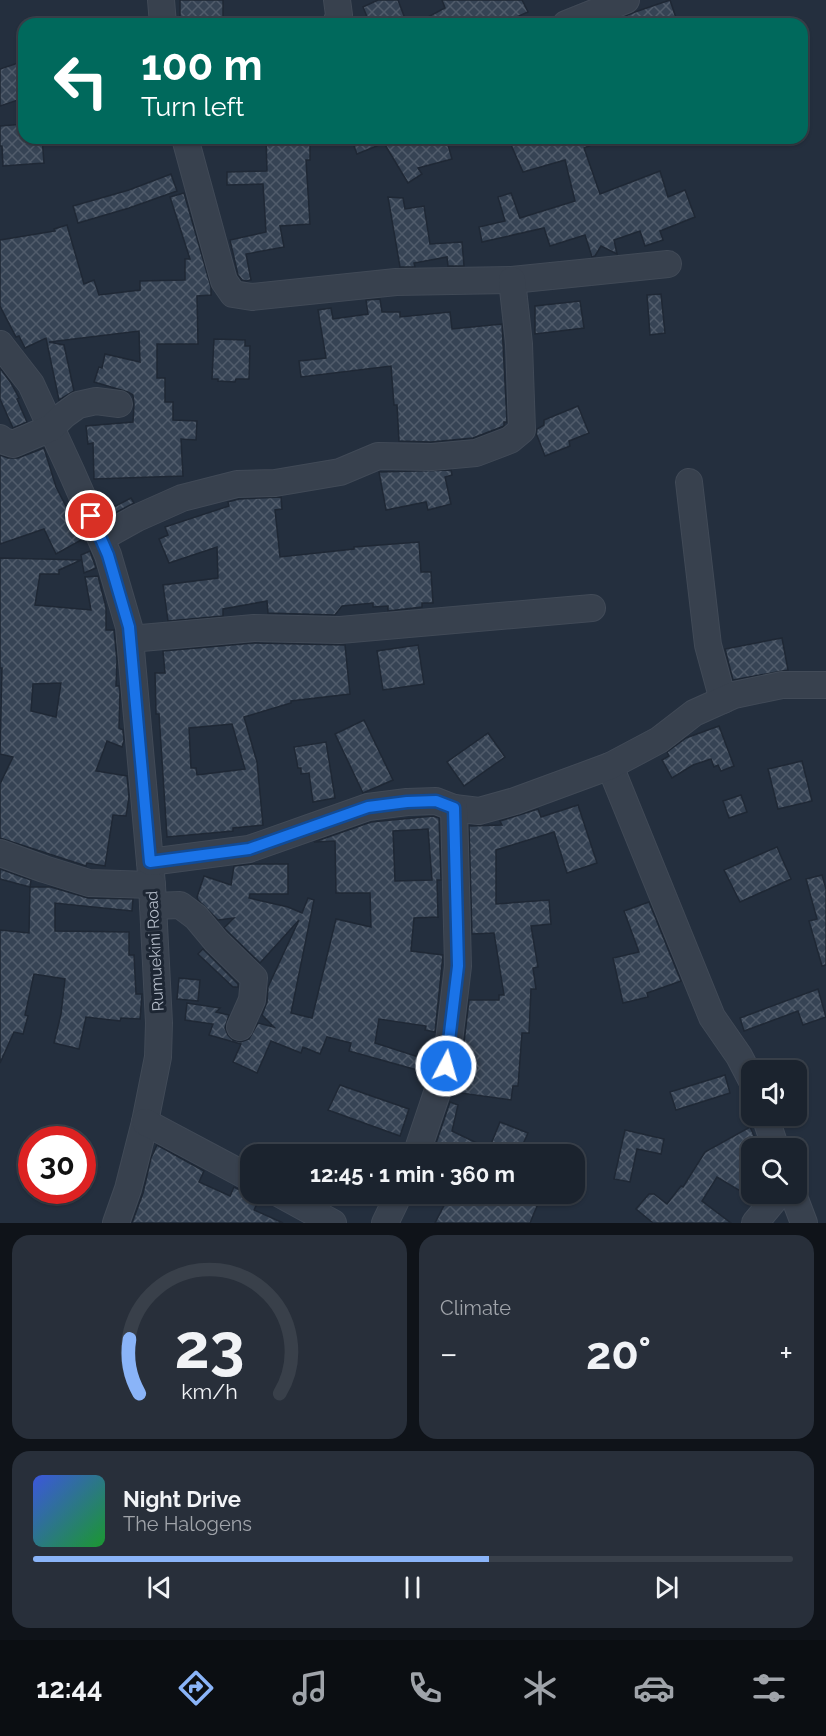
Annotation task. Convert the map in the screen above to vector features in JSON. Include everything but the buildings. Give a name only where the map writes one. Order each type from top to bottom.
[{"type":"street","points":[[162,0],[163,18]]},
{"type":"street","points":[[581,18],[626,0]]},
{"type":"street","points":[[188,144],[224,281],[233,294],[252,297],[396,282],[512,280],[668,264]]},
{"type":"street","points":[[101,538],[137,518],[182,498],[237,484],[275,483],[340,472],[378,456],[432,457],[476,453],[510,440],[522,430],[519,344],[512,280]]},
{"type":"street","name":"Rumuekini Road","points":[[0,344],[31,384],[101,538],[126,616],[130,639],[152,884],[158,1057],[145,1122],[128,1189],[116,1223]]},
{"type":"street","points":[[0,438],[13,444],[51,428],[78,405],[96,401],[119,404]]},
{"type":"street","points":[[689,482],[708,645],[723,700]]},
{"type":"street","points":[[130,639],[254,628],[340,630],[592,608]]},
{"type":"street","points":[[0,853],[89,883],[152,884],[368,807],[436,801],[454,808],[479,811],[515,801],[610,766],[659,740],[694,712],[734,695],[782,685],[826,685]]},
{"type":"street","points":[[610,766],[712,1017],[741,1060]]},
{"type":"street","points":[[420,1144],[446,1066],[458,966],[454,808]]},
{"type":"street","points":[[152,884],[196,917],[216,941],[254,978],[252,1000],[240,1027]]},
{"type":"street","points":[[145,1122],[240,1173]]},
{"type":"street","points":[[298,1204],[333,1223]]},
{"type":"street","points":[[385,1223],[394,1204]]},
{"type":"street","points":[[755,1223],[771,1204]]},
{"type":"street","points":[[797,1204],[804,1223]]},
{"type":"route","points":[[91,516],[108,555],[129,627],[150,862],[249,849],[368,807],[436,801],[454,808],[458,966],[446,1066]]}]
